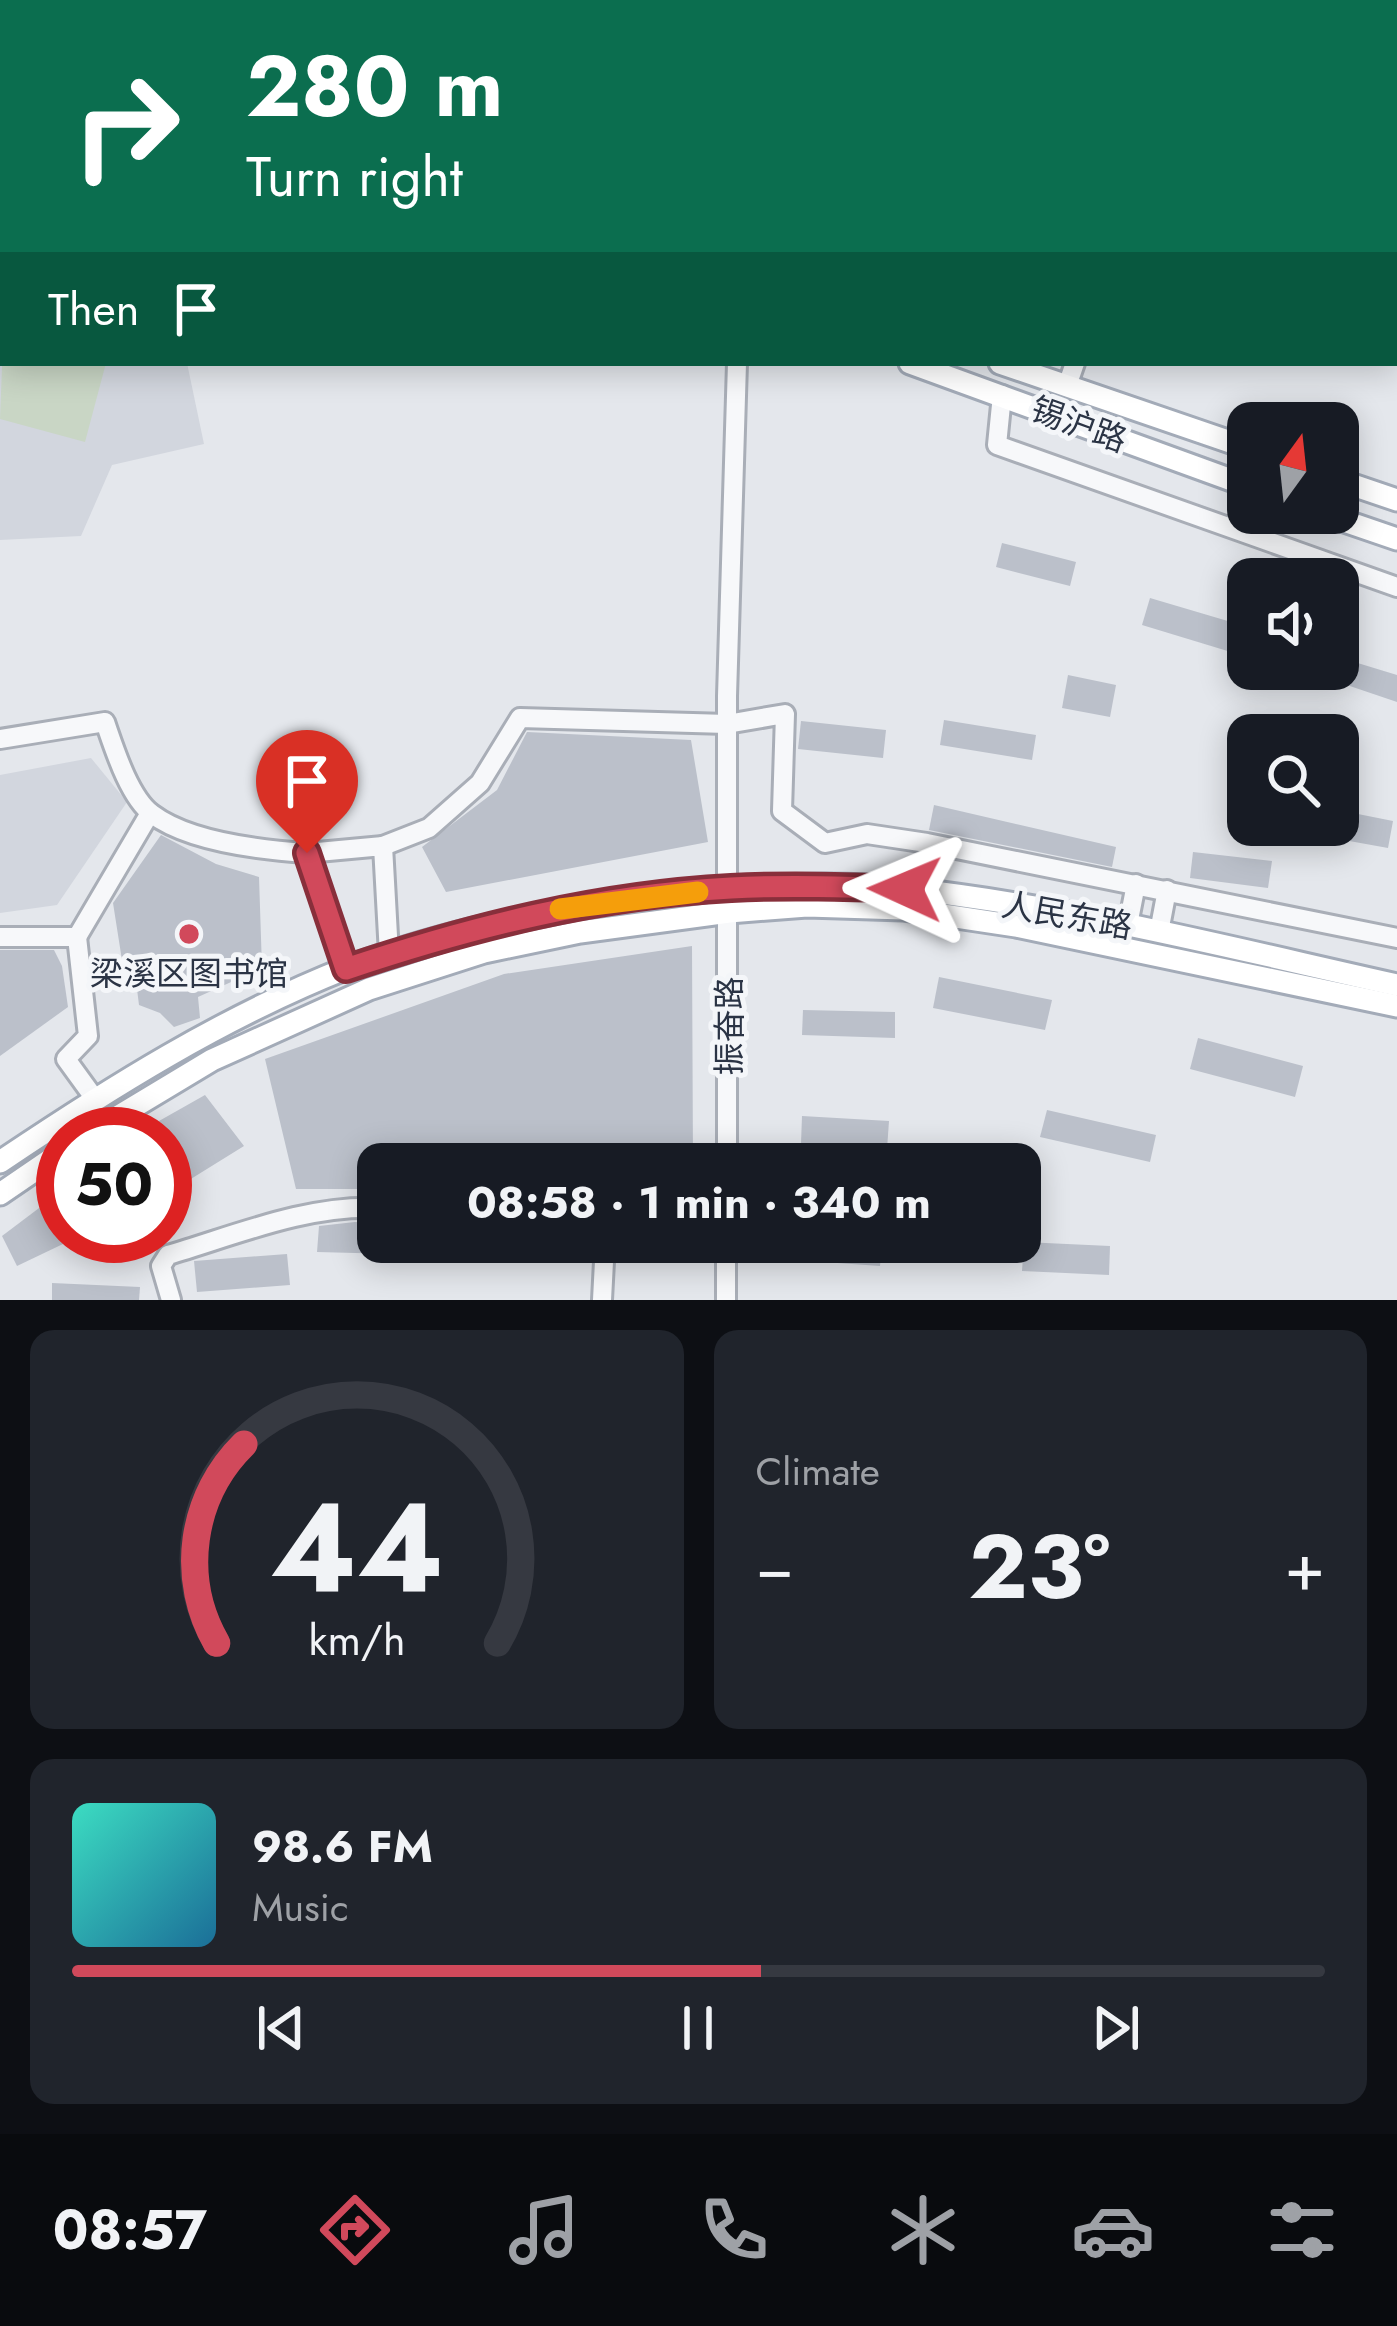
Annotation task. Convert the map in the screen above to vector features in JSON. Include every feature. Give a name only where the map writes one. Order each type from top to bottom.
[{"type":"main road","name":"锡沪路","points":[[919,366],[1227,478]]},
{"type":"main road","name":"锡沪路","points":[[1009,366],[1227,441]]},
{"type":"main road","points":[[1359,487],[1397,500]]},
{"type":"main road","points":[[1359,526],[1397,539]]},
{"type":"main road","name":"人民东路","points":[[0,1162],[200,1037],[346,969],[477,927],[576,906],[728,888],[905,889],[1128,925],[1397,986]]},
{"type":"main road","name":"人民东路","points":[[134,1107],[212,1060],[370,989],[522,944],[729,912],[807,906],[903,909],[1016,926],[1397,1006]]},
{"type":"main road","points":[[0,1194],[36,1169]]},
{"type":"street","name":"振奋路","points":[[728,1143],[727,724],[737,366]]},
{"type":"street","points":[[1067,386],[1074,366]]},
{"type":"street","points":[[1002,395],[997,445],[1397,586]]},
{"type":"street","points":[[0,739],[105,722],[121,767],[150,813],[203,836],[259,850],[307,853],[383,846],[429,828],[480,783],[520,718],[727,724],[785,714],[782,811],[825,843],[867,834],[1397,938]]},
{"type":"street","points":[[95,1099],[66,1059],[88,1036],[77,937],[150,813]]},
{"type":"street","points":[[383,846],[389,954]]},
{"type":"street","points":[[307,853],[346,969]]},
{"type":"street","points":[[1128,925],[1136,884]]},
{"type":"street","points":[[1159,932],[1167,890]]},
{"type":"street","points":[[0,937],[77,937]]},
{"type":"street","points":[[171,1300],[161,1266],[168,1255],[305,1214],[357,1207]]},
{"type":"street","points":[[602,1300],[603,1263]]},
{"type":"street","points":[[726,1300],[727,1263]]},
{"type":"shaded area","points":[[0,366],[188,366],[204,444],[112,465],[81,536],[0,540]]},
{"type":"shaded area","points":[[91,758],[127,802],[57,905],[0,913],[0,775]]},
{"type":"green space","points":[[2,366],[105,366],[85,442],[0,419]]},
{"type":"building","points":[[1002,543],[1076,562],[1070,586],[996,567]]},
{"type":"building","points":[[1150,598],[1227,621],[1227,651],[1142,625]]},
{"type":"building","points":[[1359,663],[1397,675],[1397,702],[1359,689]]},
{"type":"building","points":[[1068,675],[1116,685],[1110,717],[1062,708]]},
{"type":"building","points":[[944,720],[1036,735],[1032,760],[940,745]]},
{"type":"building","points":[[801,721],[886,730],[883,758],[798,749]]},
{"type":"building","points":[[527,732],[691,740],[708,842],[446,892],[422,847],[497,790]]},
{"type":"building","points":[[934,805],[1116,847],[1112,867],[929,830]]},
{"type":"building","points":[[1359,814],[1393,821],[1388,848],[1359,843]]},
{"type":"building","name":"梁溪区图书馆","points":[[161,835],[216,864],[259,877],[262,968],[198,997],[200,1018],[174,1027],[160,1013],[139,1005],[136,981],[124,973],[113,903]]},
{"type":"building","points":[[1193,852],[1272,861],[1268,888],[1190,878]]},
{"type":"building","points":[[692,946],[693,1143],[357,1143],[357,1189],[296,1189],[265,1059],[504,974]]},
{"type":"building","points":[[0,950],[54,950],[62,966],[68,1007],[0,1056]]},
{"type":"building","points":[[939,977],[1052,1000],[1045,1030],[933,1008]]},
{"type":"building","points":[[803,1010],[895,1012],[895,1038],[802,1035]]},
{"type":"building","points":[[1198,1038],[1303,1066],[1295,1097],[1190,1069]]},
{"type":"building","points":[[205,1095],[244,1146],[192,1178],[192,1107],[184,1107]]},
{"type":"building","points":[[1047,1110],[1156,1135],[1150,1162],[1040,1137]]},
{"type":"building","points":[[802,1116],[889,1121],[887,1143],[801,1143]]},
{"type":"building","points":[[36,1210],[36,1257],[17,1266],[2,1236]]},
{"type":"building","points":[[357,1222],[357,1253],[317,1252],[319,1226]]},
{"type":"building","points":[[1041,1243],[1110,1246],[1109,1275],[1022,1271],[1023,1263],[1041,1263]]},
{"type":"building","points":[[287,1254],[290,1285],[197,1292],[194,1261]]},
{"type":"building","points":[[52,1283],[140,1287],[139,1300],[52,1300]]},
{"type":"slow traffic","points":[[560,909],[698,892]]},
{"type":"place","name":"梁溪区图书馆","points":[[189,934]]},
{"type":"route","points":[[307,853],[346,969],[477,927],[576,906],[728,888],[905,889]]}]
